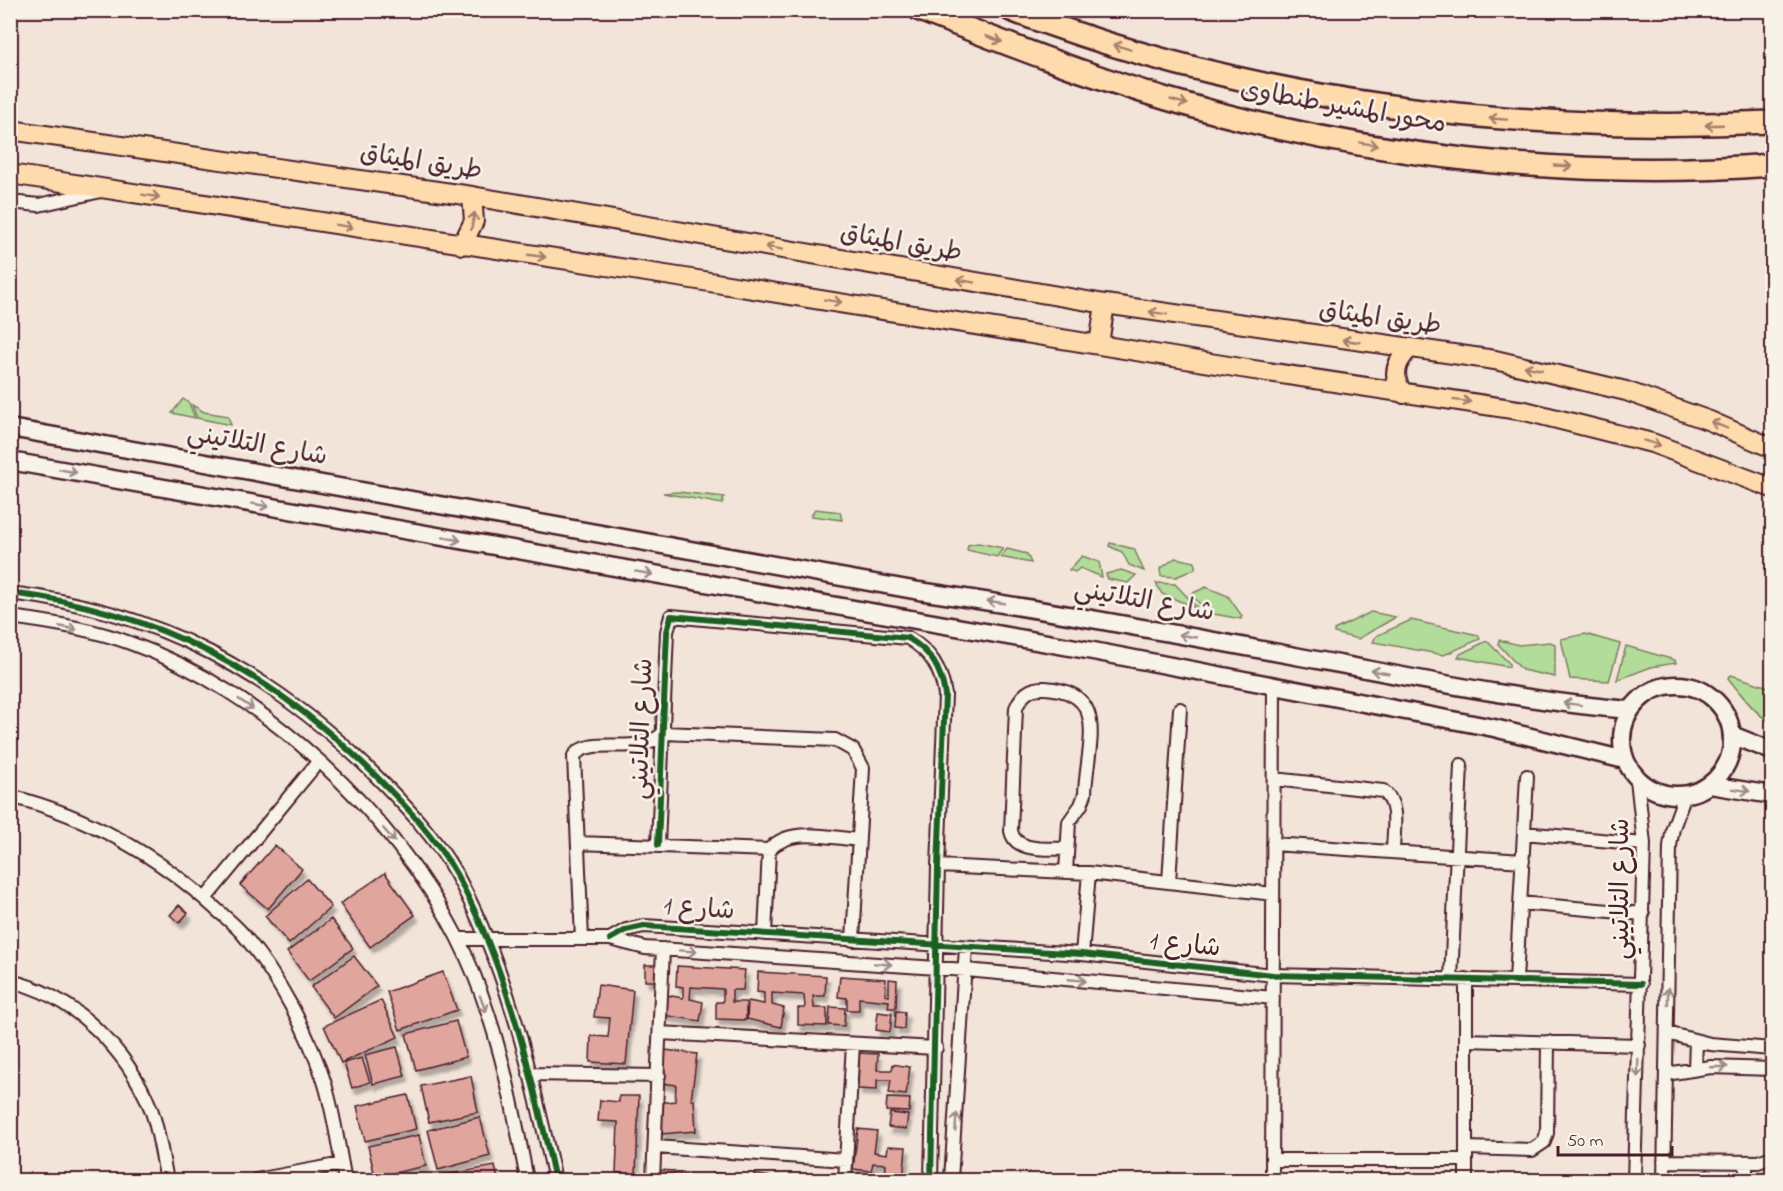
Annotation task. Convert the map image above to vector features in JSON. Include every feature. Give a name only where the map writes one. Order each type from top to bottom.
[{"type":"highway","name":"محور المشير طنطاوى","points":[[920,10],[1066,66],[1170,100],[1230,116],[1352,141],[1475,159],[1599,168],[1661,170],[1773,165]]},
{"type":"highway","name":"محور المشير طنطاوى","points":[[1011,10],[1082,35],[1195,68],[1368,103],[1485,118],[1590,124],[1661,126],[1773,122]]},
{"type":"main road","name":"طريق الميثاق","points":[[10,130],[472,196],[1106,304],[1495,360],[1583,379],[1668,405],[1773,448]]},
{"type":"main road","points":[[10,174],[1099,344],[1404,394],[1514,409],[1610,430],[1694,457],[1773,488]]},
{"type":"main road","points":[[462,245],[474,222],[472,196]]},
{"type":"main road","points":[[1099,344],[1106,304]]},
{"type":"main road","points":[[1404,394],[1396,379],[1395,371],[1409,349]]},
{"type":"main road","name":"شارع التلاتيني","points":[[10,428],[920,591],[1025,606],[1474,689],[1567,704],[1630,710]]},
{"type":"main road","points":[[10,461],[1093,651],[1494,728],[1625,760]]},
{"type":"main road","points":[[1679,685],[1701,690],[1719,704],[1725,713],[1732,735],[1730,757],[1718,777],[1710,785],[1685,795],[1654,790],[1637,779],[1625,760],[1621,739],[1630,710],[1638,701],[1657,688],[1679,685]]},
{"type":"main road","points":[[1732,735],[1773,751]]},
{"type":"main road","points":[[1710,785],[1773,795]]},
{"type":"street","points":[[10,202],[39,205],[108,189]]},
{"type":"street","points":[[10,593],[83,605],[140,622],[194,644],[246,671],[295,703],[340,740],[421,823],[456,874],[486,939],[530,1074],[555,1180]]},
{"type":"street","name":"شارع التلاتيني","points":[[658,845],[667,632],[671,616],[908,638],[923,647],[939,669],[945,694],[938,866]]},
{"type":"street","points":[[10,618],[77,629],[129,643],[186,667],[278,725],[363,804],[397,844],[435,896],[458,939],[487,1015],[506,1082],[527,1180]]},
{"type":"street","points":[[1272,1180],[1274,686]]},
{"type":"street","points":[[1066,872],[1069,822],[1081,805],[1085,794],[1090,717],[1084,703],[1072,693],[1040,688],[1022,696],[1015,715],[1011,835],[1021,845],[1067,849]]},
{"type":"street","points":[[1169,882],[1180,709]]},
{"type":"street","points":[[582,939],[573,761],[577,752],[585,748],[643,744],[657,740],[663,733],[835,740],[853,750],[863,768],[854,940]]},
{"type":"street","points":[[205,899],[318,762]]},
{"type":"street","points":[[1451,979],[1461,765]]},
{"type":"street","points":[[1516,981],[1527,776]]},
{"type":"street","name":"شارع التلاتيني","points":[[1634,1180],[1644,844],[1637,779]]},
{"type":"street","points":[[1274,780],[1383,792],[1388,795],[1394,806],[1393,852]]},
{"type":"street","name":"شارع التلاتيني","points":[[1664,1180],[1670,846],[1673,828],[1685,795]]},
{"type":"street","points":[[10,796],[65,812],[115,835],[162,864],[245,936],[276,981],[302,1029],[323,1079],[345,1180]]},
{"type":"street","points":[[1524,832],[1644,844]]},
{"type":"street","points":[[765,934],[769,850],[777,841],[789,836],[859,840]]},
{"type":"street","points":[[578,843],[769,850]]},
{"type":"street","points":[[1273,844],[1523,861]]},
{"type":"street","points":[[932,1180],[938,866],[1089,873],[1273,894]]},
{"type":"street","points":[[1082,954],[1089,873]]},
{"type":"street","points":[[1521,903],[1643,914]]},
{"type":"street","name":"شارع 1","points":[[610,939],[626,930],[644,926],[1082,954],[1273,975],[1641,984]]},
{"type":"street","name":"شارع 1","points":[[458,939],[610,939],[645,948],[937,967],[1273,998]]},
{"type":"street","points":[[951,1180],[966,947]]},
{"type":"street","points":[[653,1180],[663,949]]},
{"type":"street","points":[[1466,979],[1466,1180]]},
{"type":"street","points":[[10,981],[46,994],[74,1011],[99,1031],[120,1055],[138,1082],[151,1111],[167,1180]]},
{"type":"street","points":[[660,1033],[936,1048]]},
{"type":"street","points":[[1667,1033],[1696,1041],[1773,1049]]},
{"type":"street","points":[[1467,1040],[1639,1045]]},
{"type":"street","points":[[1695,1069],[1696,1041]]},
{"type":"street","points":[[1272,1160],[1532,1150],[1544,1142],[1547,1132],[1548,1042]]},
{"type":"street","points":[[845,1180],[853,1044]]},
{"type":"street","points":[[1666,1074],[1695,1069],[1773,1069]]},
{"type":"street","points":[[530,1074],[659,1076]]},
{"type":"street","points":[[655,1147],[846,1160]]},
{"type":"street","points":[[1664,1161],[1746,1162],[1765,1161],[1773,1156]]},
{"type":"street","points":[[1746,1162],[1746,1180]]},
{"type":"street","points":[[256,1180],[342,1164]]},
{"type":"green space","points":[[183,399],[189,403],[195,418],[172,413]]},
{"type":"green space","points":[[192,405],[204,412],[228,416],[231,425],[197,418]]},
{"type":"green space","points":[[678,492],[724,497],[722,504],[663,493]]},
{"type":"green space","points":[[815,509],[840,512],[842,520],[811,516]]},
{"type":"green space","points":[[978,543],[1003,548],[997,557],[967,550],[968,545]]},
{"type":"green space","points":[[1110,543],[1134,549],[1144,571],[1129,565],[1122,552],[1109,546]]},
{"type":"green space","points":[[1007,549],[1027,554],[1031,563],[1000,557]]},
{"type":"green space","points":[[1082,556],[1099,562],[1102,577],[1080,568],[1075,572],[1069,570]]},
{"type":"green space","points":[[1175,558],[1195,562],[1195,569],[1176,577],[1161,576],[1160,569]]},
{"type":"green space","points":[[1121,570],[1136,575],[1128,583],[1108,579],[1106,574]]},
{"type":"green space","points":[[1156,583],[1175,584],[1199,609],[1162,594]]},
{"type":"green space","points":[[1206,587],[1228,596],[1242,616],[1241,619],[1208,613],[1191,594]]},
{"type":"green space","points":[[1371,612],[1396,617],[1358,639],[1334,633],[1334,630]]},
{"type":"green space","points":[[1411,620],[1478,635],[1480,639],[1444,655],[1373,642],[1376,636]]},
{"type":"green space","points":[[1585,634],[1620,644],[1609,681],[1570,679],[1561,639]]},
{"type":"green space","points":[[1499,640],[1519,645],[1550,642],[1555,644],[1555,677],[1522,670],[1498,644]]},
{"type":"green space","points":[[1487,641],[1509,663],[1509,667],[1458,657]]},
{"type":"green space","points":[[1626,646],[1675,660],[1676,663],[1651,667],[1617,680]]},
{"type":"green space","points":[[1731,675],[1772,688],[1772,721],[1767,720],[1749,704],[1728,678]]},
{"type":"building","points":[[275,845],[302,869],[268,909],[240,885]]},
{"type":"building","points":[[385,873],[415,915],[370,947],[340,904]]},
{"type":"building","points":[[307,879],[331,907],[289,944],[265,916]]},
{"type":"building","points":[[179,905],[188,913],[179,923],[170,915]]},
{"type":"building","points":[[331,919],[353,948],[309,981],[287,952]]},
{"type":"building","points":[[354,956],[377,986],[334,1018],[311,987]]},
{"type":"building","points":[[645,965],[657,965],[657,981],[645,981]]},
{"type":"building","points":[[677,966],[745,970],[743,990],[732,990],[732,1002],[746,1002],[746,1020],[716,1019],[716,1002],[723,1002],[723,989],[691,987],[690,999],[703,1002],[700,1021],[663,1015],[667,995],[683,998],[683,987],[676,986]]},
{"type":"building","points":[[443,972],[457,1010],[400,1030],[387,992]]},
{"type":"building","points":[[758,972],[826,976],[825,996],[813,996],[814,1008],[827,1008],[827,1026],[798,1025],[798,1008],[805,1008],[804,995],[772,993],[772,1005],[784,1008],[781,1027],[747,1019],[748,1001],[764,1004],[764,993],[757,992]]},
{"type":"building","points":[[840,976],[886,979],[885,995],[889,996],[889,979],[897,980],[896,1008],[888,1008],[889,1001],[859,998],[859,1010],[847,1010],[847,998],[838,997]]},
{"type":"building","points":[[598,985],[633,990],[626,1064],[590,1062],[591,1036],[608,1037],[610,1018],[594,1017]]},
{"type":"building","points":[[381,1000],[398,1037],[341,1063],[324,1026]]},
{"type":"building","points":[[830,1007],[845,1008],[844,1026],[829,1025]]},
{"type":"building","points":[[896,1011],[905,1012],[904,1029],[895,1028]]},
{"type":"building","points":[[878,1012],[892,1014],[890,1032],[876,1030]]},
{"type":"building","points":[[456,1021],[466,1057],[416,1070],[406,1034]]},
{"type":"building","points":[[397,1047],[405,1076],[373,1084],[365,1055]]},
{"type":"building","points":[[665,1050],[697,1054],[691,1100],[694,1100],[696,1131],[661,1134],[659,1103],[675,1101],[676,1085],[661,1083]]},
{"type":"building","points":[[859,1053],[878,1054],[877,1070],[892,1070],[893,1064],[910,1067],[906,1095],[889,1093],[891,1080],[877,1080],[877,1090],[858,1089]]},
{"type":"building","points":[[362,1058],[370,1082],[352,1088],[344,1063]]},
{"type":"building","points":[[471,1076],[478,1112],[429,1122],[421,1086]]},
{"type":"building","points":[[408,1095],[416,1129],[365,1141],[357,1106]]},
{"type":"building","points":[[619,1096],[639,1096],[636,1174],[616,1173],[618,1122],[598,1121],[600,1100],[619,1102]]},
{"type":"building","points":[[887,1098],[910,1099],[909,1112],[886,1111]]},
{"type":"building","points":[[890,1113],[908,1115],[906,1129],[888,1127]]},
{"type":"building","points":[[480,1117],[490,1156],[438,1170],[428,1130]]},
{"type":"building","points":[[858,1129],[877,1131],[874,1152],[887,1154],[888,1146],[906,1147],[903,1180],[885,1180],[886,1164],[873,1163],[871,1171],[853,1169]]},
{"type":"building","points":[[419,1135],[426,1166],[375,1177],[368,1146]]},
{"type":"building","points":[[495,1166],[498,1180],[445,1180],[444,1175]]},
{"type":"building","points":[[658,1170],[674,1171],[673,1178],[675,1174],[688,1175],[688,1180],[657,1180]]},
{"type":"building","points":[[713,1173],[728,1174],[728,1180],[713,1180]]},
{"type":"building","points":[[754,1174],[770,1177],[771,1180],[753,1180]]},
{"type":"building","points":[[705,1175],[705,1180],[690,1180],[689,1176]]},
{"type":"cycle path","points":[[10,593],[115,614],[163,631],[210,652],[254,677],[296,706],[337,739],[398,799],[430,835],[448,861],[474,909],[490,947],[527,1063],[555,1180]]},
{"type":"cycle path","points":[[658,845],[667,632],[671,616],[908,638],[929,655],[938,669],[945,695],[938,866],[931,1180]]},
{"type":"cycle path","points":[[610,939],[626,930],[644,926],[1082,954],[1273,975],[1641,984]]}]
